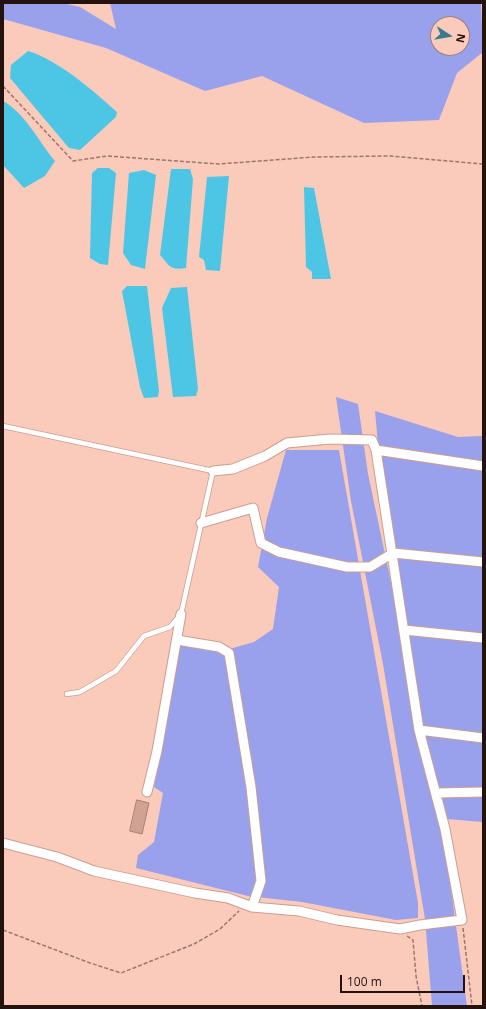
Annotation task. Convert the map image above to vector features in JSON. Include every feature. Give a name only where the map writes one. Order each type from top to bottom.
[{"type":"street","points":[[3,844],[57,858],[94,871],[195,893],[228,898],[252,907],[299,911],[337,920],[400,929],[462,920],[437,793],[419,730],[393,553],[376,450],[372,440],[330,439],[287,443],[265,456],[233,469],[212,471]]},
{"type":"street","points":[[376,450],[483,466]]},
{"type":"street","points":[[201,523],[253,508],[261,543],[279,552],[347,567],[370,567],[393,553],[483,562]]},
{"type":"street","points":[[147,792],[181,614]]},
{"type":"street","points":[[404,630],[483,638]]},
{"type":"street","points":[[177,640],[219,647],[229,653],[251,787],[261,881],[252,907]]},
{"type":"street","points":[[419,730],[483,738]]},
{"type":"street","points":[[437,793],[483,792]]},
{"type":"lane","points":[[3,426],[212,471],[181,614],[170,627],[144,636],[116,670],[80,692],[67,694]]},
{"type":"path","points":[[3,86],[73,161],[107,156],[219,164],[314,157],[390,156],[483,164]]},
{"type":"path","points":[[3,930],[90,964],[121,973],[194,944],[220,929],[239,911],[252,907]]},
{"type":"path","points":[[462,920],[472,1006]]},
{"type":"path","points":[[400,929],[413,940],[416,976],[422,1006]]},
{"type":"shaded area","points":[[3,3],[63,3],[80,7],[116,29],[110,3],[481,3],[483,52],[457,73],[439,120],[364,123],[262,76],[205,91],[106,48],[3,19]]},
{"type":"shaded area","points":[[28,51],[64,69],[117,112],[116,117],[80,150],[69,148],[10,78],[11,65]]},
{"type":"shaded area","points":[[3,101],[11,106],[25,120],[55,161],[45,176],[24,188],[3,165]]},
{"type":"shaded area","points":[[98,168],[109,168],[116,173],[108,265],[100,264],[90,258],[92,173]]},
{"type":"shaded area","points":[[171,169],[190,169],[193,179],[186,268],[180,269],[172,268],[160,255]]},
{"type":"shaded area","points":[[144,170],[156,175],[145,269],[131,265],[123,253],[129,173]]},
{"type":"shaded area","points":[[229,176],[220,271],[206,270],[204,260],[199,257],[207,177]]},
{"type":"shaded area","points":[[304,187],[314,188],[331,279],[312,279],[312,272],[306,267]]},
{"type":"shaded area","points":[[127,286],[147,286],[159,391],[158,397],[144,398],[140,387],[122,291]]},
{"type":"shaded area","points":[[187,287],[198,389],[196,396],[173,397],[162,308],[171,288]]},
{"type":"shaded area","points":[[336,397],[358,404],[368,474],[442,824],[467,1006],[432,1006],[425,919],[383,664],[351,501]]},
{"type":"shaded area","points":[[375,411],[458,437],[483,436],[483,822],[447,819],[422,733],[397,557],[379,455]]},
{"type":"shaded area","points":[[286,450],[339,450],[418,903],[418,918],[396,920],[302,902],[248,896],[136,868],[138,855],[154,842],[163,793],[154,787],[180,645],[219,652],[254,642],[273,629],[279,587],[258,567],[267,518]]},
{"type":"building","points":[[137,800],[149,803],[142,834],[130,831]]}]
